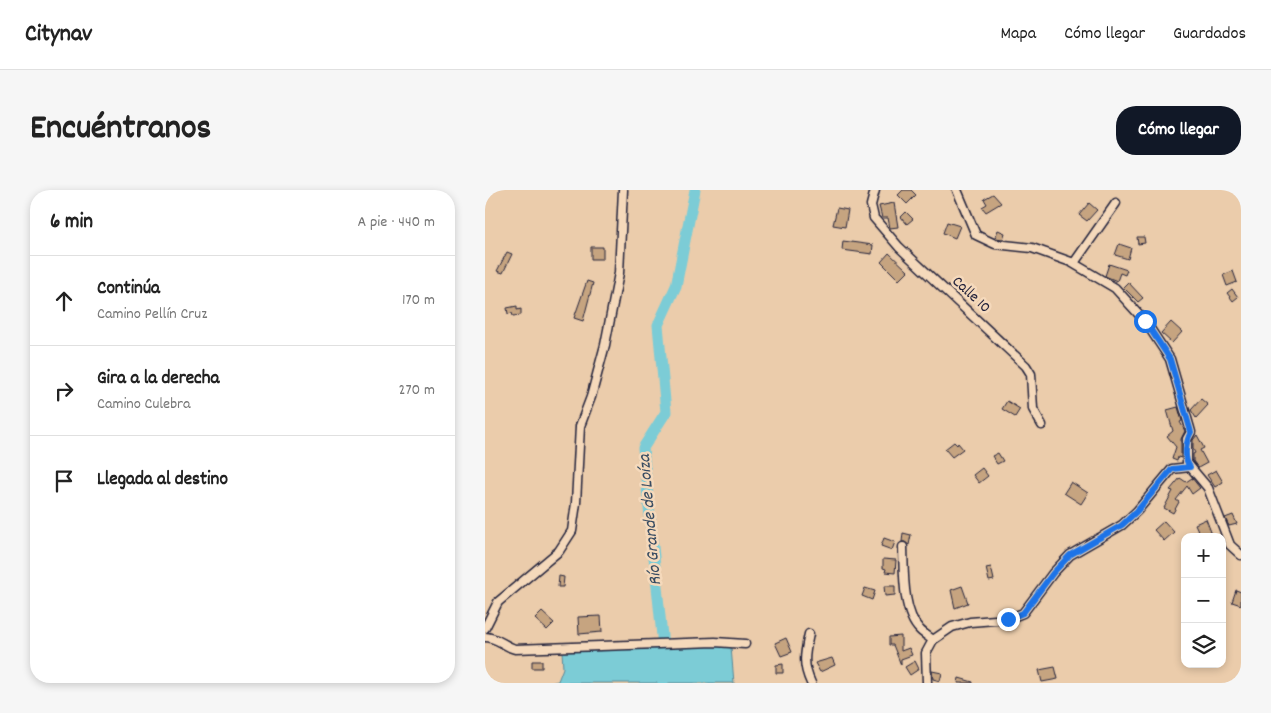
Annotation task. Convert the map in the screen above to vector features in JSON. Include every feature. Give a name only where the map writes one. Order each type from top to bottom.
[{"type":"street","points":[[485,628],[498,602],[559,551],[571,531],[576,503],[580,426],[591,397],[605,345],[619,273],[623,190]]},
{"type":"street","name":"Calle 10","points":[[875,190],[871,206],[874,218],[899,247],[1026,366],[1031,374],[1033,410],[1042,425]]},
{"type":"street","points":[[957,190],[976,235],[995,244],[1032,248],[1074,263],[1115,288],[1145,321],[1170,359],[1191,432],[1187,439],[1187,462],[1208,488],[1229,545],[1241,555]]},
{"type":"street","points":[[1074,263],[1116,203]]},
{"type":"street","points":[[927,683],[926,653],[933,640],[952,627],[970,622],[1008,619],[1023,613],[1053,573],[1070,555],[1122,525],[1137,511],[1172,469],[1190,467]]},
{"type":"street","points":[[903,547],[904,583],[910,612],[919,629],[933,640]]},
{"type":"street","points":[[809,634],[805,656],[805,671],[811,683]]},
{"type":"street","points":[[485,637],[493,637],[506,646],[522,650],[715,642],[745,644]]},
{"type":"water","points":[[716,645],[731,647],[734,683],[551,683],[558,681],[563,668],[562,651]]},
{"type":"building","points":[[903,190],[911,190],[916,195],[907,204],[898,195]]},
{"type":"building","points":[[993,194],[1001,203],[986,212],[982,207],[987,204],[984,199]]},
{"type":"building","points":[[894,203],[898,227],[890,228],[888,218],[882,218],[879,206]]},
{"type":"building","points":[[1089,203],[1097,210],[1087,221],[1079,215]]},
{"type":"building","points":[[837,208],[848,210],[845,227],[833,225]]},
{"type":"building","points":[[906,212],[913,219],[907,224],[901,217]]},
{"type":"building","points":[[947,222],[960,226],[955,238],[943,233]]},
{"type":"building","points":[[998,230],[1005,233],[1003,239],[995,238]]},
{"type":"building","points":[[1137,237],[1144,237],[1145,243],[1138,244]]},
{"type":"building","points":[[843,241],[873,245],[872,254],[842,250]]},
{"type":"building","points":[[1119,244],[1131,248],[1128,259],[1115,255]]},
{"type":"building","points":[[591,247],[603,247],[603,259],[591,259]]},
{"type":"building","points":[[507,252],[512,254],[503,273],[497,271]]},
{"type":"building","points":[[889,253],[908,271],[899,280],[881,262]]},
{"type":"building","points":[[1109,264],[1127,270],[1125,275],[1120,273],[1117,281],[1105,276]]},
{"type":"building","points":[[1233,271],[1237,282],[1227,286],[1223,275]]},
{"type":"building","points":[[587,281],[593,283],[583,321],[574,318]]},
{"type":"building","points":[[1128,282],[1143,298],[1138,302],[1123,287]]},
{"type":"building","points":[[1232,289],[1238,297],[1233,301],[1227,293]]},
{"type":"building","points":[[517,306],[517,310],[521,309],[521,315],[513,316],[512,313],[508,314],[507,308]]},
{"type":"building","points":[[1171,322],[1182,332],[1172,343],[1161,333]]},
{"type":"building","points":[[1201,399],[1208,405],[1196,418],[1191,410]]},
{"type":"building","points":[[1007,401],[1020,409],[1015,417],[1002,409]]},
{"type":"building","points":[[1178,407],[1182,421],[1180,422],[1185,431],[1181,439],[1181,458],[1178,457],[1177,461],[1172,459],[1176,447],[1167,436],[1173,431],[1167,410]]},
{"type":"building","points":[[1197,435],[1204,448],[1200,450],[1207,463],[1198,468],[1193,461],[1193,454],[1195,453],[1193,440]]},
{"type":"building","points":[[954,442],[957,445],[958,443],[963,449],[952,457],[945,449]]},
{"type":"building","points":[[998,453],[1003,461],[997,464],[992,456]]},
{"type":"building","points":[[982,468],[988,476],[979,483],[973,475]]},
{"type":"building","points":[[1216,470],[1223,482],[1215,487],[1207,475]]},
{"type":"building","points":[[1180,478],[1186,482],[1192,478],[1200,488],[1192,494],[1187,486],[1176,500],[1179,502],[1173,513],[1164,508],[1173,491],[1170,490]]},
{"type":"building","points":[[1071,482],[1088,493],[1081,504],[1064,493]]},
{"type":"building","points":[[1233,515],[1237,524],[1229,526],[1225,518]]},
{"type":"building","points":[[1206,519],[1211,532],[1199,533],[1195,524]]},
{"type":"building","points":[[1164,521],[1174,532],[1164,541],[1154,530]]},
{"type":"building","points":[[903,533],[911,535],[909,545],[902,542]]},
{"type":"building","points":[[884,538],[895,542],[892,550],[881,546]]},
{"type":"building","points":[[883,559],[896,560],[895,573],[885,572]]},
{"type":"building","points":[[991,567],[994,580],[989,581],[986,568]]},
{"type":"building","points":[[559,576],[564,577],[563,587],[558,587]]},
{"type":"building","points":[[884,586],[895,586],[895,595],[885,596]]},
{"type":"building","points":[[962,586],[968,603],[955,608],[951,590]]},
{"type":"building","points":[[865,588],[875,591],[872,600],[862,596]]},
{"type":"building","points":[[1236,590],[1241,592],[1241,605],[1232,602]]},
{"type":"building","points":[[542,612],[554,623],[547,630],[535,619]]},
{"type":"building","points":[[601,616],[602,632],[579,634],[578,617]]},
{"type":"building","points":[[901,636],[901,651],[909,648],[912,655],[901,659],[901,665],[893,645],[889,645],[889,637]]},
{"type":"building","points":[[786,638],[792,652],[781,656],[775,643]]},
{"type":"building","points":[[832,658],[835,665],[820,672],[815,663]]},
{"type":"building","points":[[532,661],[542,661],[542,668],[532,668]]},
{"type":"building","points":[[915,661],[919,669],[910,675],[905,667]]},
{"type":"building","points":[[783,664],[783,673],[776,673],[776,665]]},
{"type":"building","points":[[1055,667],[1058,679],[1042,682],[1039,670]]},
{"type":"building","points":[[932,671],[942,673],[940,681],[933,679]]},
{"type":"building","points":[[959,678],[973,682],[973,683],[958,683]]},
{"type":"waterway","name":"Río Grande de Loíza","points":[[663,683],[663,646],[643,448],[666,412],[658,325],[676,286],[695,190]]},
{"type":"route","points":[[1008,619],[1023,613],[1053,573],[1070,555],[1122,525],[1137,511],[1172,469],[1190,467],[1187,462],[1187,439],[1191,432],[1170,359],[1145,321]]}]
